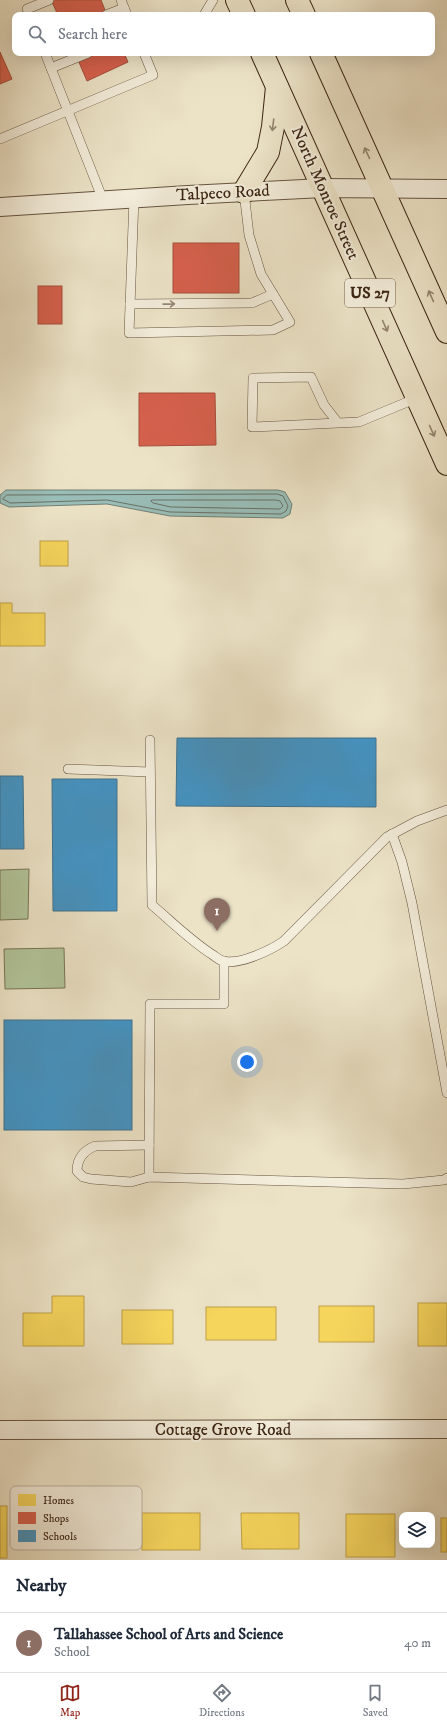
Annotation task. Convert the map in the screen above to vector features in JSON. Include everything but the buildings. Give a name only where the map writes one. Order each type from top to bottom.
[{"type":"highway","points":[[237,0],[243,12]]},
{"type":"highway","points":[[297,0],[303,12]]},
{"type":"highway","name":"North Monroe Street","points":[[263,56],[447,464]]},
{"type":"highway","points":[[322,56],[447,332]]},
{"type":"highway","points":[[244,192],[268,152],[273,127],[277,86]]},
{"type":"street","name":"Talpeco Road","points":[[0,207],[323,188],[447,189]]},
{"type":"street","name":"Cottage Grove Road","points":[[0,1430],[447,1429]]},
{"type":"lane","points":[[23,0],[28,12],[49,0]]},
{"type":"lane","points":[[206,12],[213,0]]},
{"type":"lane","points":[[114,12],[124,8]]},
{"type":"lane","points":[[46,56],[103,200]]},
{"type":"lane","points":[[50,68],[80,56]]},
{"type":"lane","points":[[0,139],[153,75],[145,56]]},
{"type":"lane","points":[[134,198],[129,332],[273,330],[290,322],[262,274],[249,235],[244,192]]},
{"type":"lane","points":[[130,304],[252,303],[273,294]]},
{"type":"lane","points":[[338,423],[324,405],[311,377],[253,378],[252,427],[338,423],[359,422],[418,398]]},
{"type":"lane","points":[[150,740],[152,904],[202,948],[224,962],[238,961],[265,952],[284,941],[369,854],[392,834],[416,821],[447,810]]},
{"type":"lane","points":[[68,769],[150,772]]},
{"type":"lane","points":[[392,834],[402,862],[412,904],[447,1093]]},
{"type":"lane","points":[[149,1178],[150,1004],[224,1004],[224,962]]},
{"type":"lane","points":[[149,1145],[95,1146],[83,1153],[77,1164],[77,1171],[83,1177],[92,1179],[131,1182],[149,1178],[403,1184],[444,1180],[447,1178]]},
{"type":"green space","points":[[29,869],[28,919],[0,920],[0,870]]},
{"type":"green space","points":[[64,948],[65,988],[5,989],[4,949]]},
{"type":"water","points":[[6,490],[278,490],[285,492],[292,504],[290,514],[283,518],[170,516],[107,504],[9,507],[0,503],[0,495]]},
{"type":"place","name":"Tallahassee School of Arts and Science","points":[[217,931]]}]
